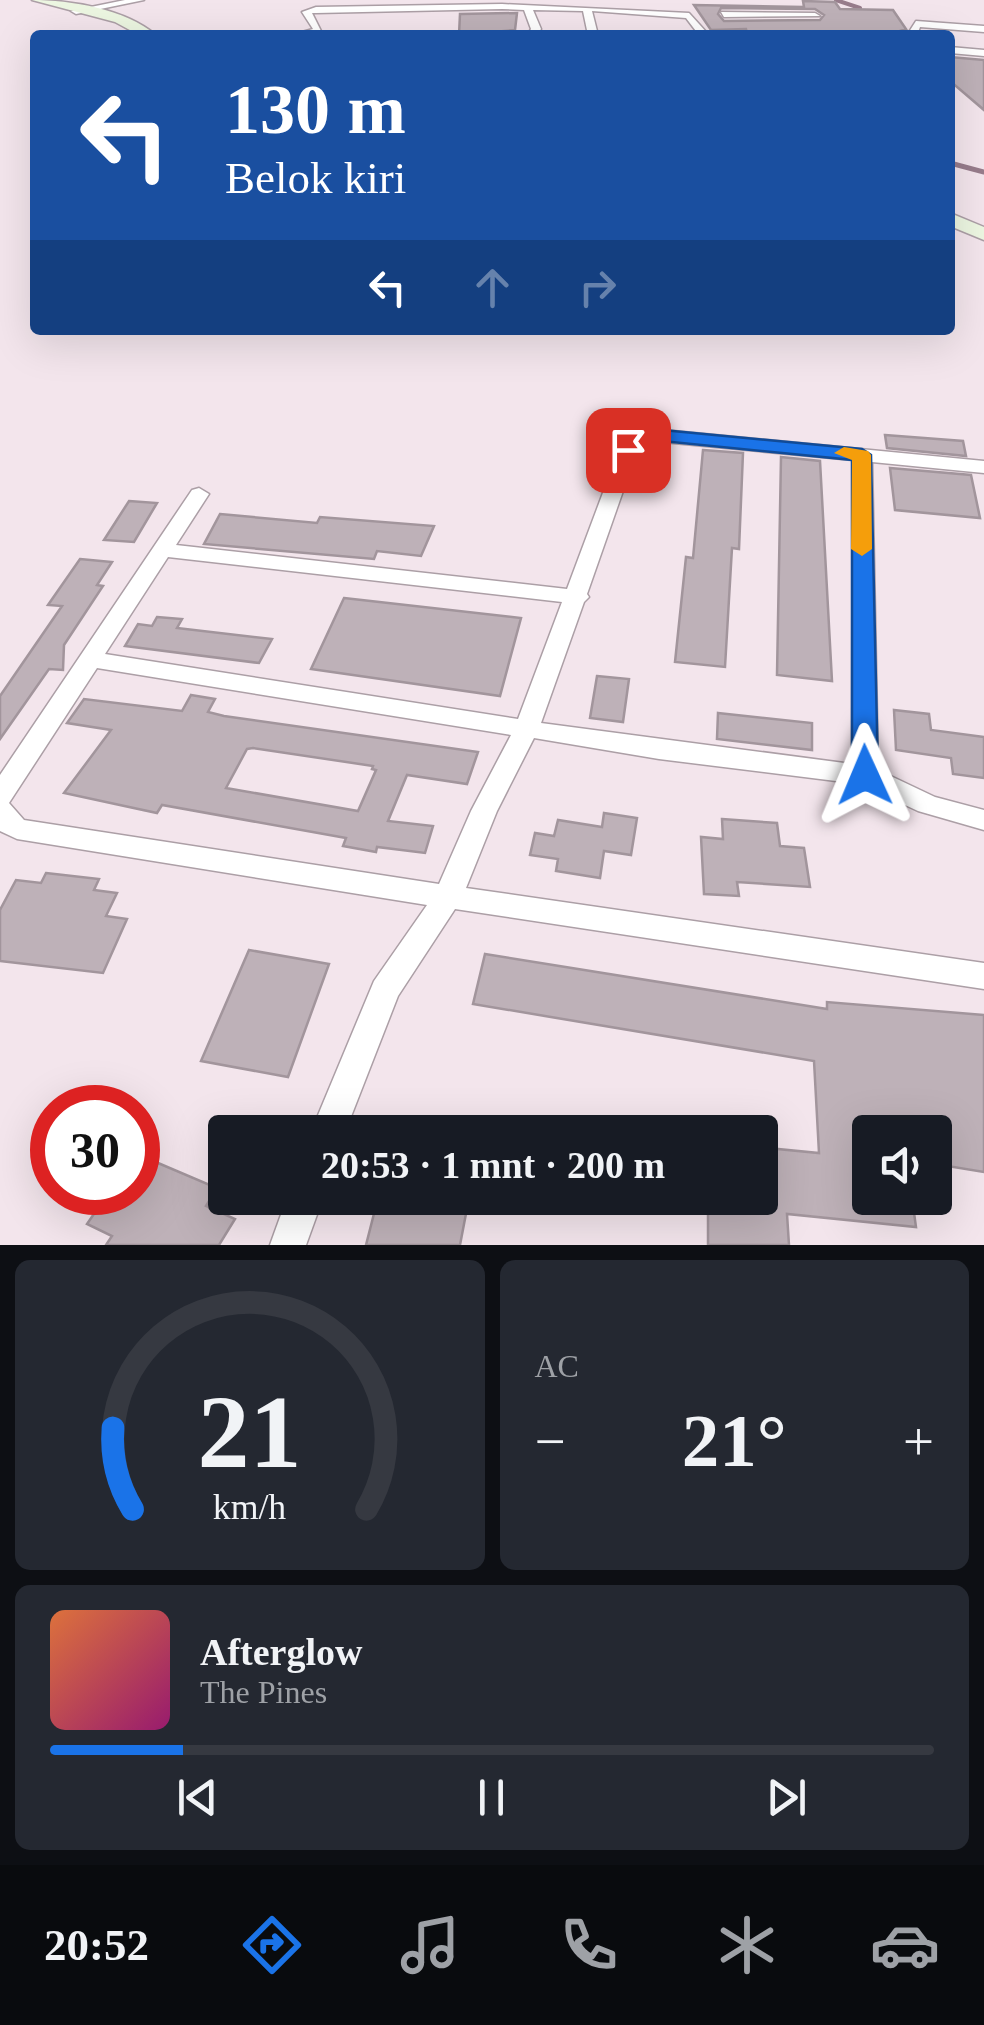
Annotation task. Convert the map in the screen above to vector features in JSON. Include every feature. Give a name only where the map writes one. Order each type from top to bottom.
[{"type":"street","points":[[38,0],[120,19],[139,30]]},
{"type":"street","points":[[76,11],[140,0]]},
{"type":"street","points":[[715,15],[736,1]]},
{"type":"street","points":[[318,30],[307,12],[535,6],[587,10],[636,5],[689,16],[815,16]]},
{"type":"street","points":[[905,8],[914,29],[984,29]]},
{"type":"street","points":[[587,10],[592,30]]},
{"type":"street","points":[[689,16],[700,30]]},
{"type":"street","points":[[955,50],[984,53]]},
{"type":"street","points":[[955,221],[984,234]]},
{"type":"street","points":[[335,1115],[385,990],[448,897],[484,811],[527,728],[578,597],[628,450],[637,439],[652,435],[984,467]]},
{"type":"street","points":[[862,455],[865,775]]},
{"type":"street","points":[[0,796],[199,494]]},
{"type":"street","points":[[165,550],[578,597]]},
{"type":"street","points":[[90,660],[659,750],[865,775],[927,804],[984,820],[984,830]]},
{"type":"street","points":[[0,810],[3,819],[17,829],[984,976]]},
{"type":"street","points":[[288,1245],[299,1215]]},
{"type":"building","points":[[803,1],[835,2],[840,9],[893,10],[906,29],[711,30],[694,5],[804,7]],"holes":[[[721,8],[815,9],[824,15],[820,20],[724,21],[718,14]]]},
{"type":"building","points":[[517,13],[515,30],[459,30],[460,14]]},
{"type":"building","points":[[955,57],[984,60],[984,110],[955,85]]},
{"type":"building","points":[[885,435],[963,441],[966,456],[887,448]]},
{"type":"building","points":[[703,450],[743,453],[739,549],[732,548],[725,667],[675,662],[686,557],[693,558]]},
{"type":"building","points":[[781,457],[820,461],[832,681],[777,675]]},
{"type":"building","points":[[890,468],[971,475],[980,518],[895,510]]},
{"type":"building","points":[[129,501],[157,503],[134,542],[104,540]]},
{"type":"building","points":[[220,514],[317,523],[320,517],[434,526],[421,556],[377,551],[374,559],[204,544]]},
{"type":"building","points":[[80,559],[112,562],[97,585],[103,586],[64,645],[63,670],[49,669],[0,739],[0,696],[62,606],[48,605]]},
{"type":"building","points":[[344,598],[521,618],[500,696],[311,669]]},
{"type":"building","points":[[157,617],[182,619],[177,628],[272,639],[259,663],[125,646],[138,624],[152,626]]},
{"type":"building","points":[[597,676],[629,679],[623,722],[590,718]]},
{"type":"building","points":[[191,695],[215,699],[208,712],[224,716],[478,752],[467,784],[407,775],[388,821],[433,826],[425,853],[377,847],[376,852],[343,846],[346,838],[162,805],[157,813],[64,793],[111,730],[67,723],[84,699],[182,711]],"holes":[[[253,748],[373,766],[376,770],[358,811],[226,788],[247,749]]]},
{"type":"building","points":[[894,710],[929,714],[931,730],[984,737],[984,778],[953,774],[951,758],[896,750]]},
{"type":"building","points":[[718,713],[812,723],[812,750],[717,739]]},
{"type":"building","points":[[604,813],[637,818],[631,855],[604,851],[600,878],[556,871],[558,859],[530,855],[535,833],[554,836],[558,820],[602,827]]},
{"type":"building","points":[[722,819],[777,823],[780,846],[804,848],[810,887],[737,882],[739,896],[704,894],[701,837],[723,839]]},
{"type":"building","points":[[46,873],[99,879],[94,890],[117,893],[106,916],[127,919],[103,973],[0,961],[0,910],[16,880],[41,883]]},
{"type":"building","points":[[249,950],[329,964],[288,1077],[201,1061]]},
{"type":"building","points":[[485,954],[827,1009],[827,1002],[984,1015],[984,1172],[952,1167],[952,1115],[852,1115],[852,1215],[914,1215],[916,1227],[787,1214],[789,1245],[708,1245],[708,1215],[778,1215],[778,1149],[819,1153],[814,1061],[473,1004]]},
{"type":"building","points":[[160,1164],[208,1184],[208,1215],[235,1219],[219,1245],[106,1245],[112,1236],[87,1224],[93,1215],[160,1215]]},
{"type":"building","points":[[374,1215],[466,1215],[460,1245],[366,1245]]},
{"type":"waterway","points":[[836,0],[860,8],[853,17]]},
{"type":"waterway","points":[[955,164],[984,172]]},
{"type":"slow traffic","points":[[844,453],[862,455],[862,549]]},
{"type":"route","points":[[628,450],[637,439],[652,435],[862,455],[865,775]]}]
